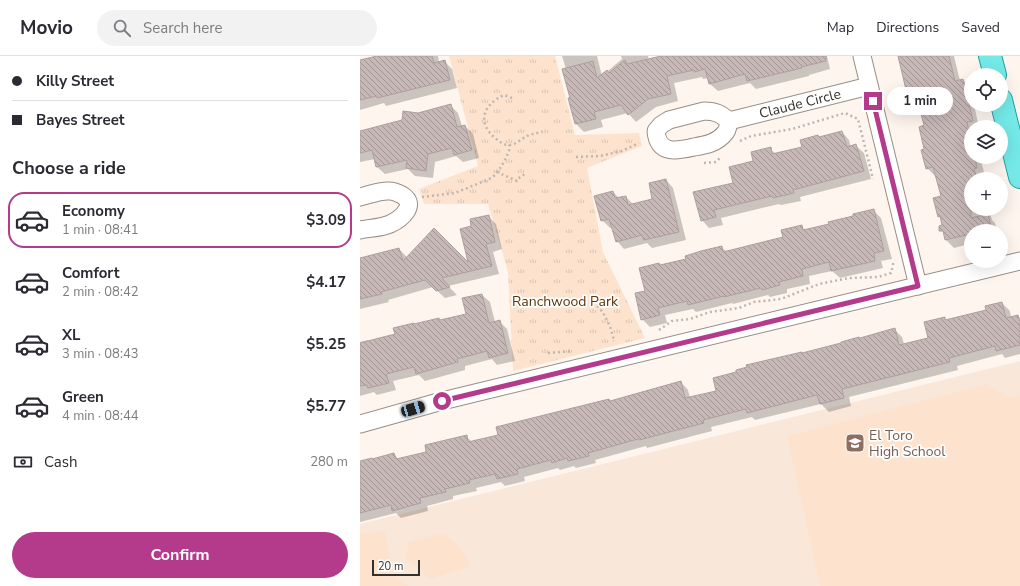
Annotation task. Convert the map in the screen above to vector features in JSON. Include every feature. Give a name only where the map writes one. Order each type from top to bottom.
[{"type":"main road","points":[[990,56],[993,68]]},
{"type":"main road","points":[[1004,112],[1019,173]]},
{"type":"street","points":[[862,56],[918,286]]},
{"type":"street","name":"Claude Circle","points":[[729,121],[870,86]]},
{"type":"street","points":[[360,197],[384,191],[392,191],[405,197],[408,202],[408,208],[402,217],[390,224],[360,230]]},
{"type":"street","points":[[360,424],[442,401],[1020,262]]},
{"type":"path","points":[[512,98],[504,95],[497,98],[487,108],[484,116],[485,124],[489,132],[506,145],[513,145],[527,136],[542,132]]},
{"type":"path","points":[[737,143],[751,136],[792,130],[845,113],[858,119],[874,181]]},
{"type":"path","points":[[576,157],[600,156],[622,151],[639,143]]},
{"type":"path","points":[[420,197],[455,193],[493,177],[506,158],[509,151],[509,145]]},
{"type":"path","points":[[702,164],[716,162],[725,154]]},
{"type":"path","points":[[497,172],[517,181],[520,177],[527,173]]},
{"type":"path","points":[[657,332],[672,321],[690,319],[710,312],[739,308],[754,302],[782,299],[819,284],[849,278],[878,276],[892,273],[894,261],[893,255]]},
{"type":"path","points":[[594,302],[606,316],[614,341]]},
{"type":"path","points":[[608,342],[619,340]]},
{"type":"path","points":[[548,353],[576,350]]},
{"type":"shaded area","name":"El Toro High School","points":[[1020,361],[1020,586],[360,586],[360,524]]},
{"type":"green space","name":"Ranchwood Park","points":[[449,56],[555,56],[575,135],[639,133],[642,146],[587,168],[603,252],[645,338],[513,371],[508,272],[488,204],[424,204],[419,189],[478,166]]},
{"type":"green space","points":[[987,384],[1010,398],[1020,395],[1020,586],[820,586],[787,436]]},
{"type":"green space","points":[[385,531],[393,571],[389,573],[395,575],[409,586],[360,586],[360,534]]},
{"type":"green space","points":[[444,533],[459,546],[466,556],[470,567],[429,579],[418,568],[405,559],[409,542]]},
{"type":"building","points":[[377,56],[432,56],[434,63],[445,60],[450,80],[377,98],[377,96],[360,100],[360,60]]},
{"type":"building","points":[[661,56],[826,56],[826,61],[747,81],[745,74],[709,84],[705,69],[667,76],[671,94],[648,99],[628,115],[621,105],[594,112],[596,119],[575,124],[562,69],[593,61],[597,78],[607,70],[609,73],[625,60],[627,64]]},
{"type":"building","points":[[898,56],[949,56],[955,81],[963,79],[964,112],[971,112],[973,120],[964,120],[964,164],[976,164],[977,168],[974,169],[975,172],[964,172],[964,216],[971,216],[971,218],[988,216],[990,224],[964,224],[964,236],[945,240],[943,231],[939,231],[939,226],[942,225],[940,216],[938,217],[933,198],[941,196],[933,167],[926,169],[921,150],[924,149],[919,127],[924,125],[915,92],[907,94]]},
{"type":"building","points":[[451,104],[457,127],[465,125],[472,150],[454,155],[452,148],[428,154],[426,171],[406,168],[407,160],[376,167],[372,150],[360,153],[360,131],[402,120],[403,111],[418,113]]},
{"type":"building","points":[[842,131],[847,147],[856,144],[864,171],[793,190],[794,193],[773,198],[772,196],[714,210],[716,217],[701,221],[693,192],[733,183],[729,167],[753,161],[751,152],[771,147],[772,154],[802,147],[800,140]]},
{"type":"building","points":[[666,179],[679,232],[644,240],[642,235],[616,242],[609,219],[601,221],[594,196],[613,191],[615,198],[626,196],[628,205],[652,199],[649,183]]},
{"type":"building","points":[[874,209],[884,251],[874,253],[875,261],[831,271],[829,262],[802,269],[803,276],[779,282],[780,285],[688,305],[687,301],[658,308],[660,315],[641,320],[635,293],[645,291],[639,268],[686,259],[685,256],[722,246],[723,252],[783,237],[781,230],[802,225],[803,230],[829,224],[828,222]]},
{"type":"building","points":[[489,215],[495,242],[486,244],[492,266],[442,278],[450,287],[436,291],[425,280],[381,292],[382,294],[360,299],[360,258],[399,248],[403,261],[434,228],[468,262],[460,229],[471,226],[470,219]]},
{"type":"building","points":[[482,294],[489,323],[500,320],[508,353],[489,358],[487,351],[457,359],[458,362],[416,374],[414,367],[386,374],[389,383],[368,388],[367,385],[360,386],[360,343],[395,334],[393,328],[466,314],[462,298]]},
{"type":"building","points":[[1002,302],[1006,318],[1018,315],[1020,322],[1020,345],[996,351],[995,346],[949,358],[950,362],[842,389],[844,398],[820,404],[817,395],[747,413],[746,409],[703,420],[704,423],[588,453],[589,456],[568,461],[567,458],[552,463],[551,460],[517,469],[518,474],[497,479],[495,474],[469,480],[470,483],[445,489],[446,492],[420,498],[421,503],[392,511],[391,505],[360,513],[360,461],[394,453],[396,459],[426,452],[425,445],[467,435],[468,442],[498,435],[496,427],[609,399],[610,401],[681,381],[685,398],[716,391],[713,378],[736,372],[736,370],[747,367],[746,365],[802,353],[895,328],[899,345],[928,338],[924,322],[945,317],[945,320],[986,310],[985,306]]},
{"type":"place","name":"El Toro High School","points":[[855,443]]},
{"type":"route","points":[[442,401],[918,286],[873,101]]}]
